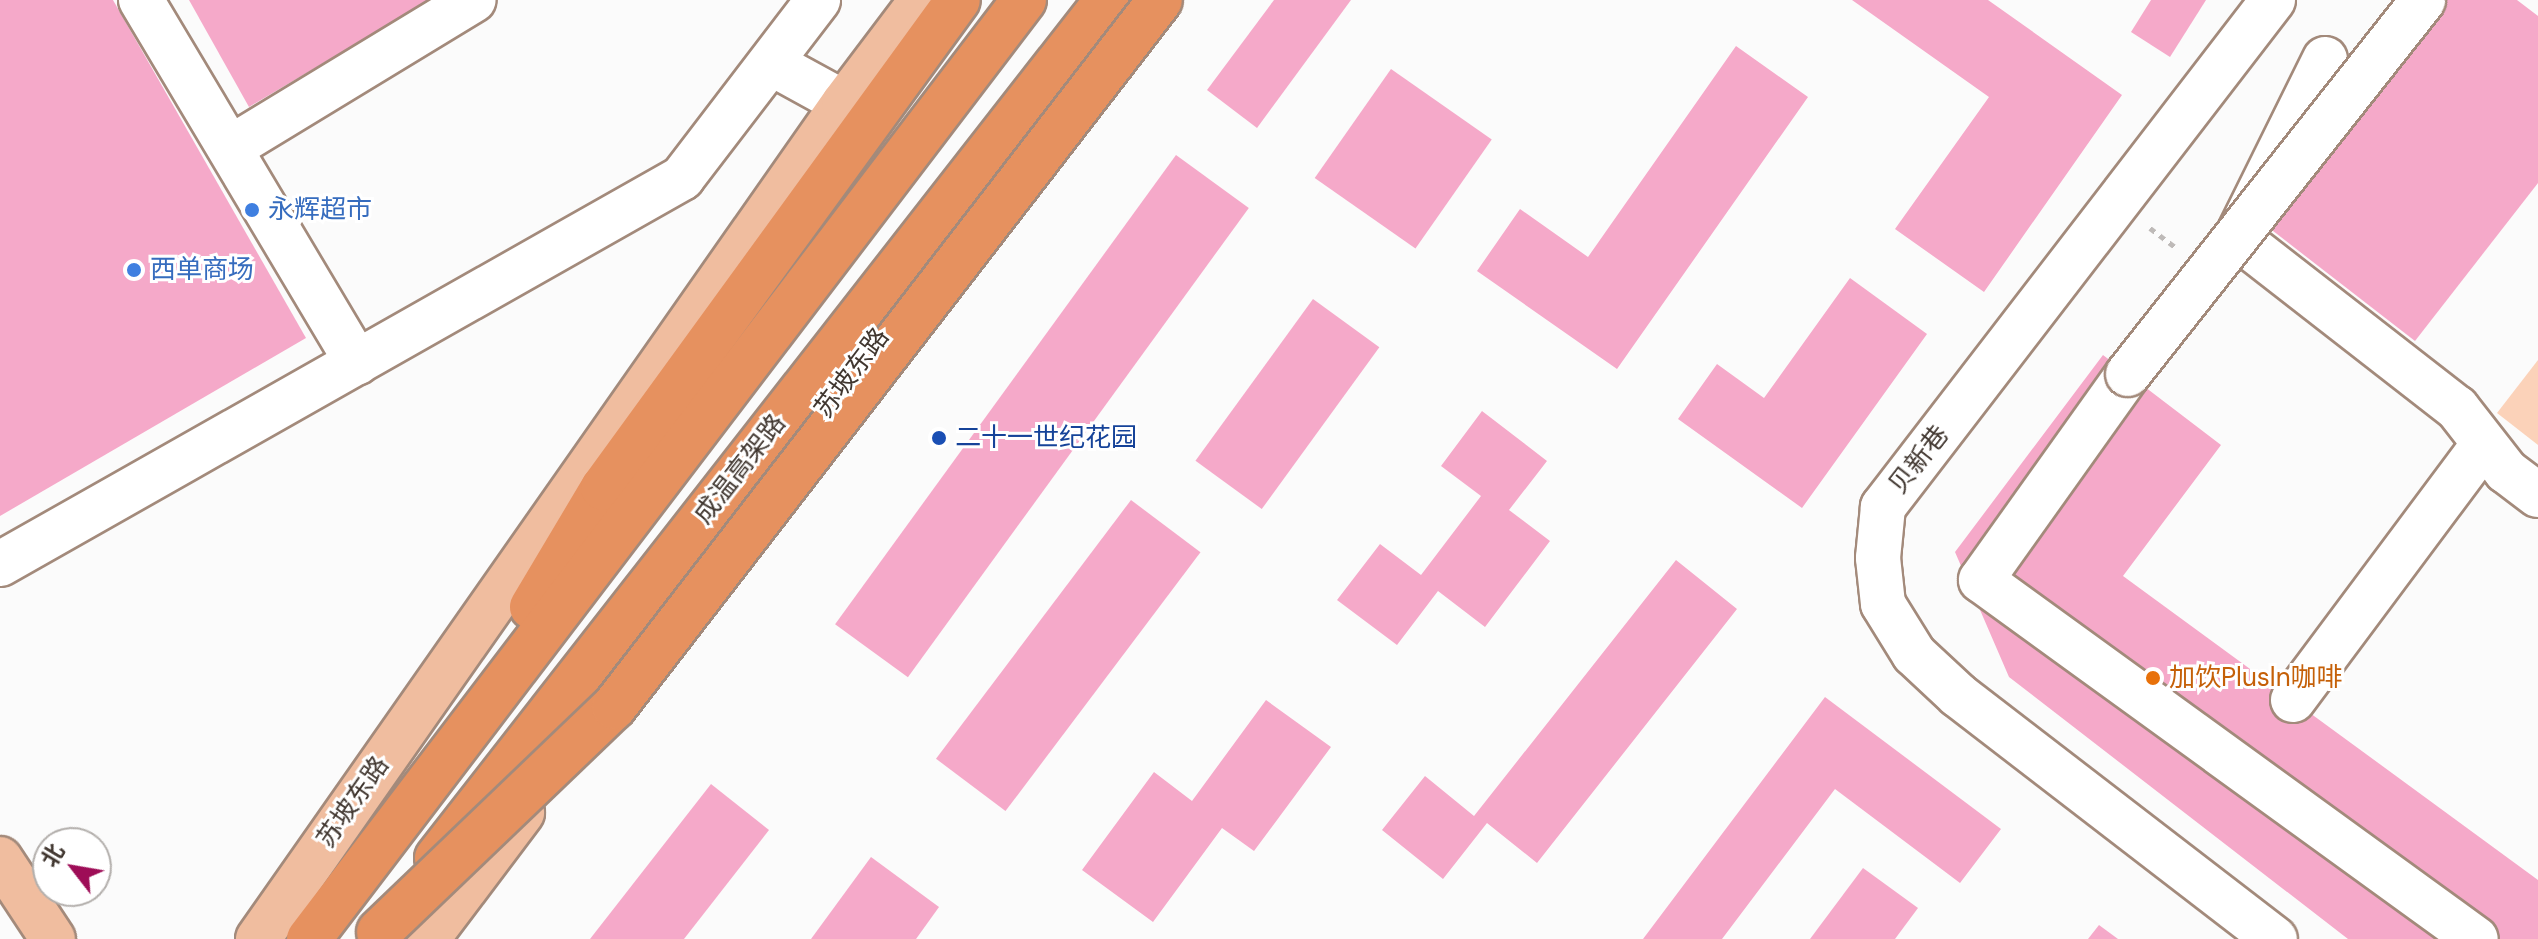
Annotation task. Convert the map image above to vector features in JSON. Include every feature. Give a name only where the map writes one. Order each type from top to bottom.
[{"type":"highway","points":[[423,790],[603,488],[958,0]]},
{"type":"highway","points":[[309,939],[1024,0]]},
{"type":"highway","name":"成温高架路","points":[[377,936],[1107,0]]},
{"type":"highway","points":[[377,936],[614,707],[1160,0]]},
{"type":"main road","name":"苏坡东路","points":[[258,939],[844,103],[922,0]]},
{"type":"main road","name":"苏坡东路","points":[[427,939],[1134,0]]},
{"type":"main road","points":[[0,859],[53,939]]},
{"type":"street","points":[[141,0],[357,363]]},
{"type":"street","points":[[230,148],[473,0]]},
{"type":"street","points":[[0,564],[682,178],[818,0]]},
{"type":"street","name":"贝新巷","points":[[2273,0],[1883,507],[1878,558],[1883,604],[1914,654],[1958,695],[2275,939]]},
{"type":"street","points":[[2423,0],[2128,374],[1981,580],[2476,939]]},
{"type":"street","points":[[2237,237],[2325,59]]},
{"type":"street","points":[[771,63],[844,103]]},
{"type":"street","points":[[2237,237],[2457,408],[2506,471],[2538,495]]},
{"type":"street","points":[[2293,700],[2484,444]]},
{"type":"shaded area","points":[[2538,360],[2538,445],[2497,413]]},
{"type":"building","name":"西单商场","points":[[0,0],[113,0],[306,338],[0,516]]},
{"type":"building","points":[[189,0],[430,0],[249,107]]},
{"type":"building","points":[[1274,0],[1351,0],[1257,128],[1207,90]]},
{"type":"building","points":[[1852,0],[1988,0],[2122,95],[1984,292],[1895,229],[1989,97]]},
{"type":"building","points":[[2151,0],[2206,0],[2170,57],[2131,32]]},
{"type":"building","points":[[2438,0],[2517,0],[2538,16],[2538,183],[2415,341],[2264,224]]},
{"type":"building","points":[[1736,46],[1808,97],[1617,369],[1477,271],[1520,209],[1588,257]]},
{"type":"building","points":[[1391,69],[1492,140],[1415,248],[1315,178]]},
{"type":"building","points":[[1176,155],[1249,208],[908,677],[835,624]]},
{"type":"building","points":[[1850,278],[1927,334],[1802,508],[1678,419],[1717,364],[1764,398]]},
{"type":"building","points":[[1313,299],[1379,347],[1262,509],[1195,461]]},
{"type":"building","points":[[2103,355],[2221,445],[2123,576],[2538,880],[2538,939],[2348,939],[2009,677],[1955,552]]},
{"type":"building","points":[[1482,411],[1547,461],[1509,510],[1550,541],[1485,627],[1438,591],[1397,645],[1337,600],[1380,544],[1421,575],[1481,496],[1441,466]]},
{"type":"building","points":[[1131,500],[1200,552],[1005,811],[936,759]]},
{"type":"building","points":[[1676,560],[1737,609],[1537,863],[1487,823],[1443,879],[1382,830],[1425,776],[1474,816]]},
{"type":"building","points":[[1825,697],[2001,829],[1960,883],[1835,789],[1722,939],[1643,939]]},
{"type":"building","points":[[1266,700],[1331,747],[1254,851],[1222,828],[1153,922],[1082,870],[1154,772],[1192,801]]},
{"type":"building","points":[[711,784],[769,830],[684,939],[590,939]]},
{"type":"building","points":[[871,857],[939,907],[916,939],[811,939]]},
{"type":"building","points":[[1863,868],[1918,908],[1895,939],[1810,939]]},
{"type":"building","points":[[2099,925],[2118,939],[2088,939]]},
{"type":"place","name":"永辉超市","points":[[252,210]]},
{"type":"place","name":"西单商场","points":[[134,270]]},
{"type":"place","name":"二十一世纪花园","points":[[939,438]]},
{"type":"place","name":"加饮Plusln咖啡","points":[[2153,678]]}]
